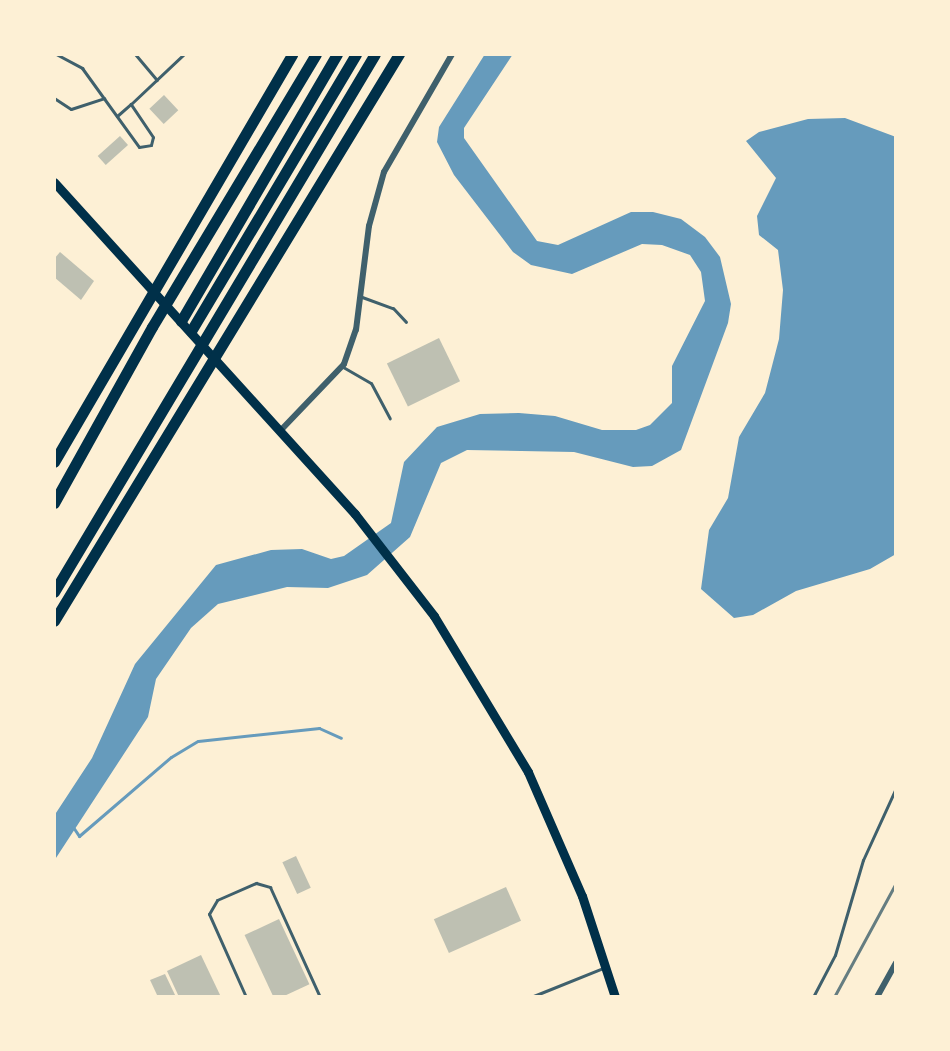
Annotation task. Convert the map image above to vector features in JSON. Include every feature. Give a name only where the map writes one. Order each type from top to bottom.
[{"type":"highway","points":[[54,462],[292,54]]},
{"type":"highway","points":[[54,503],[152,327],[316,54]]},
{"type":"highway","points":[[181,321],[337,54]]},
{"type":"highway","points":[[191,331],[356,54]]},
{"type":"highway","points":[[54,592],[191,368],[375,54]]},
{"type":"highway","points":[[54,621],[399,54]]},
{"type":"main road","points":[[54,182],[355,514],[434,616],[528,772],[607,967],[615,997]]},
{"type":"street","points":[[281,430],[342,366],[356,330],[369,226],[384,172],[452,54]]},
{"type":"street","points":[[877,997],[896,963]]},
{"type":"lane","points":[[56,54],[82,68],[139,147],[151,145],[153,137],[131,104]]},
{"type":"lane","points":[[135,54],[157,80]]},
{"type":"lane","points":[[117,116],[184,54]]},
{"type":"lane","points":[[54,98],[71,109],[104,98]]},
{"type":"lane","points":[[360,297],[393,308],[406,322]]},
{"type":"lane","points":[[342,366],[371,383],[390,418]]},
{"type":"lane","points":[[813,997],[835,955],[863,860],[896,788]]},
{"type":"lane","points":[[246,997],[209,914],[217,900],[256,883],[270,887],[320,997]]},
{"type":"lane","points":[[531,997],[607,967]]},
{"type":"water","points":[[485,54],[513,54],[464,128],[464,138],[537,241],[558,245],[631,212],[653,212],[681,219],[705,237],[720,257],[731,304],[728,323],[681,450],[652,466],[633,467],[574,452],[467,450],[441,463],[410,537],[367,575],[328,588],[287,587],[218,604],[191,628],[156,679],[148,717],[54,861],[54,816],[92,758],[135,664],[216,565],[271,550],[302,549],[331,559],[344,556],[391,523],[404,462],[437,427],[480,414],[519,413],[555,416],[602,430],[636,430],[650,425],[672,403],[672,366],[705,301],[701,272],[690,255],[662,245],[642,244],[572,274],[531,265],[513,252],[454,175],[437,142],[439,127]]},
{"type":"water","points":[[845,118],[896,137],[896,554],[870,569],[796,591],[753,615],[734,618],[701,589],[709,530],[728,498],[739,437],[765,393],[779,339],[783,290],[778,250],[759,235],[757,216],[776,178],[746,141],[759,132],[808,119]]},
{"type":"building","points":[[164,95],[178,110],[164,124],[149,109]]},
{"type":"building","points":[[120,136],[128,145],[106,165],[98,156]]},
{"type":"building","points":[[60,252],[94,281],[81,300],[54,277],[54,259]]},
{"type":"building","points":[[439,338],[460,381],[408,407],[387,363]]},
{"type":"building","points":[[296,856],[311,888],[297,894],[282,862]]},
{"type":"building","points":[[506,887],[521,921],[449,953],[434,919]]},
{"type":"building","points":[[279,919],[309,984],[282,997],[273,997],[245,935]]},
{"type":"building","points":[[201,955],[221,997],[179,997],[167,971]]},
{"type":"building","points":[[165,974],[176,997],[158,997],[150,980]]},
{"type":"waterway","points":[[73,827],[79,836],[171,757],[198,741],[319,728],[341,738]]},
{"type":"railway","points":[[834,997],[896,883]]}]
